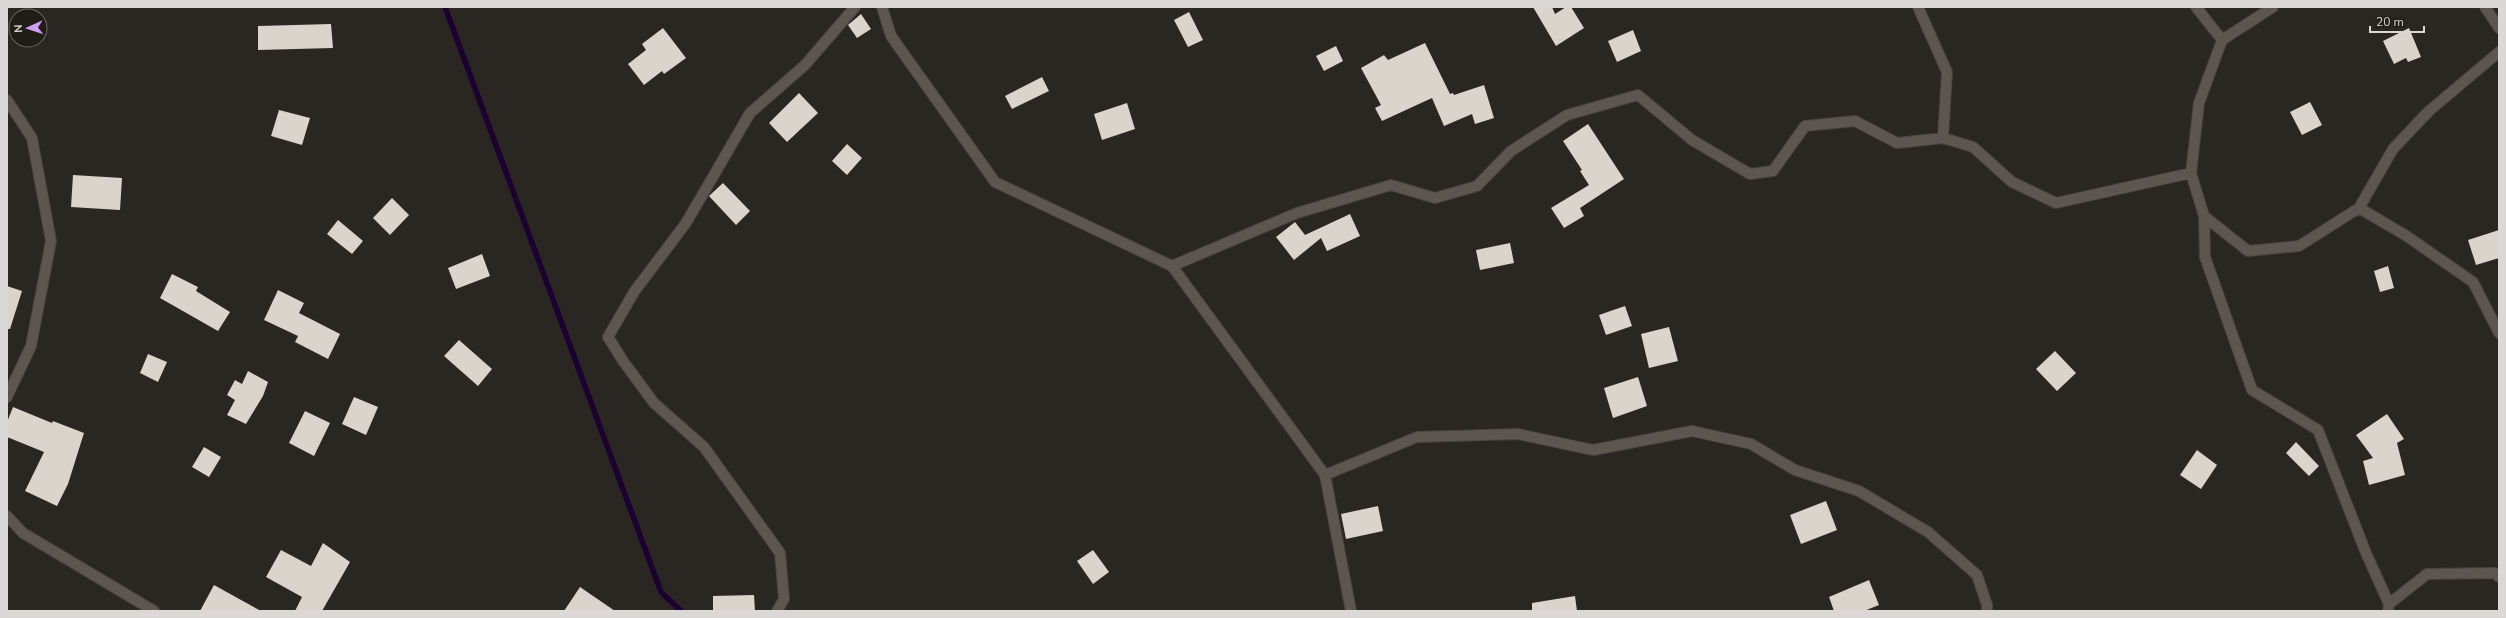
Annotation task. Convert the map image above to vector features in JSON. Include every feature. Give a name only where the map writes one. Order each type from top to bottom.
[{"type":"street","points":[[777,611],[784,599],[780,553],[704,447],[654,403],[623,361],[608,337],[634,292],[686,223],[750,113],[805,65],[855,7]]},
{"type":"street","points":[[882,7],[891,36],[995,182],[1172,266],[1325,475],[1351,611]]},
{"type":"street","points":[[1918,7],[1947,72],[1944,138]]},
{"type":"street","points":[[2196,7],[2222,40]]},
{"type":"street","points":[[2273,7],[2222,40],[2199,103],[2191,173],[2204,216],[2205,257],[2252,390],[2318,430],[2366,553],[2389,607],[2427,574],[2495,573],[2499,577]]},
{"type":"street","points":[[2485,7],[2499,28]]},
{"type":"street","points":[[2204,216],[2248,251],[2299,246],[2359,208],[2393,149],[2430,112],[2499,52]]},
{"type":"street","points":[[1172,266],[1297,213],[1391,185],[1435,198],[1477,186],[1512,151],[1567,115],[1638,95],[1692,140],[1750,174],[1773,171],[1805,126],[1855,122],[1897,143],[1944,138],[1973,147],[2012,182],[2056,203],[2191,173]]},
{"type":"street","points":[[7,100],[32,138],[51,241],[31,346],[7,397]]},
{"type":"street","points":[[2359,208],[2405,235],[2473,282],[2499,333]]},
{"type":"street","points":[[1325,475],[1417,437],[1518,434],[1593,450],[1692,431],[1751,444],[1795,470],[1859,491],[1928,532],[1977,575],[1987,605],[1987,611]]},
{"type":"street","points":[[7,516],[23,533],[154,611]]},
{"type":"building","points":[[1533,7],[1552,7],[1555,14],[1566,7],[1571,7],[1584,28],[1556,46]]},
{"type":"building","points":[[1189,12],[1203,40],[1188,47],[1174,20]]},
{"type":"building","points":[[861,14],[871,29],[857,38],[848,25]]},
{"type":"building","points":[[331,24],[333,48],[258,50],[258,26]]},
{"type":"building","points":[[663,28],[686,58],[664,74],[662,71],[644,85],[628,64],[646,50],[642,44]]},
{"type":"building","points":[[2409,28],[2421,57],[2408,62],[2406,58],[2394,64],[2383,41]]},
{"type":"building","points":[[1633,30],[1641,51],[1617,62],[1608,41]]},
{"type":"building","points":[[1425,43],[1450,94],[1453,93],[1454,95],[1484,85],[1494,118],[1475,124],[1472,114],[1444,126],[1432,98],[1382,121],[1375,108],[1381,105],[1361,68],[1384,55],[1388,60]]},
{"type":"building","points":[[1336,46],[1343,61],[1324,71],[1316,56]]},
{"type":"building","points":[[1042,77],[1049,91],[1012,109],[1005,96]]},
{"type":"building","points":[[799,93],[818,113],[787,142],[769,123]]},
{"type":"building","points":[[2310,102],[2322,125],[2302,135],[2290,112]]},
{"type":"building","points":[[1127,103],[1135,129],[1102,140],[1094,114]]},
{"type":"building","points":[[279,110],[310,118],[302,145],[271,136]]},
{"type":"building","points":[[1588,124],[1624,179],[1580,208],[1584,216],[1564,228],[1551,208],[1589,185],[1580,171],[1582,170],[1563,141]]},
{"type":"building","points":[[847,144],[862,158],[847,175],[832,161]]},
{"type":"building","points":[[73,175],[122,178],[120,210],[71,207]]},
{"type":"building","points":[[723,183],[750,211],[736,225],[709,196]]},
{"type":"building","points":[[392,198],[409,215],[390,235],[373,218]]},
{"type":"building","points":[[1350,214],[1360,236],[1327,251],[1321,238],[1294,260],[1276,237],[1295,222],[1305,235]]},
{"type":"building","points":[[338,220],[363,241],[352,254],[327,234]]},
{"type":"building","points":[[2499,230],[2499,258],[2476,265],[2468,240]]},
{"type":"building","points":[[1510,243],[1514,263],[1480,270],[1476,250]]},
{"type":"building","points":[[482,254],[490,276],[456,289],[448,268]]},
{"type":"building","points":[[2388,266],[2394,288],[2380,292],[2374,271]]},
{"type":"building","points":[[172,274],[198,287],[196,291],[230,312],[218,331],[160,298]]},
{"type":"building","points":[[7,286],[22,291],[10,329],[7,329]]},
{"type":"building","points":[[278,290],[304,303],[299,313],[340,334],[328,359],[295,342],[298,336],[264,320]]},
{"type":"building","points":[[1625,306],[1632,326],[1606,335],[1599,315]]},
{"type":"building","points":[[1669,327],[1678,361],[1649,368],[1641,334]]},
{"type":"building","points":[[459,340],[492,369],[478,386],[444,356]]},
{"type":"building","points":[[2055,351],[2076,373],[2057,391],[2036,369]]},
{"type":"building","points":[[148,354],[167,362],[158,382],[140,373]]},
{"type":"building","points":[[248,371],[268,382],[263,396],[246,424],[227,415],[235,400],[227,395],[235,380],[242,384]]},
{"type":"building","points":[[1638,377],[1647,406],[1613,418],[1604,388]]},
{"type":"building","points":[[354,397],[378,407],[366,435],[342,424]]},
{"type":"building","points":[[13,407],[52,423],[53,421],[84,433],[68,484],[57,506],[25,491],[44,452],[7,437],[7,422]]},
{"type":"building","points":[[305,411],[330,423],[314,456],[289,443]]},
{"type":"building","points":[[2387,414],[2404,439],[2397,443],[2405,475],[2369,485],[2363,461],[2373,458],[2356,435]]},
{"type":"building","points":[[2296,442],[2319,466],[2309,476],[2286,453]]},
{"type":"building","points":[[204,447],[221,457],[209,477],[192,467]]},
{"type":"building","points":[[2197,450],[2217,465],[2201,489],[2180,475]]},
{"type":"building","points":[[1826,501],[1837,530],[1801,544],[1790,515]]},
{"type":"building","points":[[1378,506],[1383,531],[1346,539],[1341,514]]},
{"type":"building","points":[[323,543],[350,562],[322,611],[295,611],[302,597],[266,577],[281,550],[311,566]]},
{"type":"building","points":[[1093,550],[1109,572],[1093,584],[1077,561]]},
{"type":"building","points":[[1869,580],[1879,605],[1864,611],[1834,611],[1829,597]]},
{"type":"building","points":[[214,585],[261,611],[200,611]]},
{"type":"building","points":[[580,587],[615,611],[564,611]]},
{"type":"building","points":[[754,595],[755,611],[713,611],[713,596]]},
{"type":"building","points":[[1575,596],[1577,611],[1532,611],[1532,603]]},
{"type":"waterway","points":[[445,7],[661,592],[681,611]]}]
